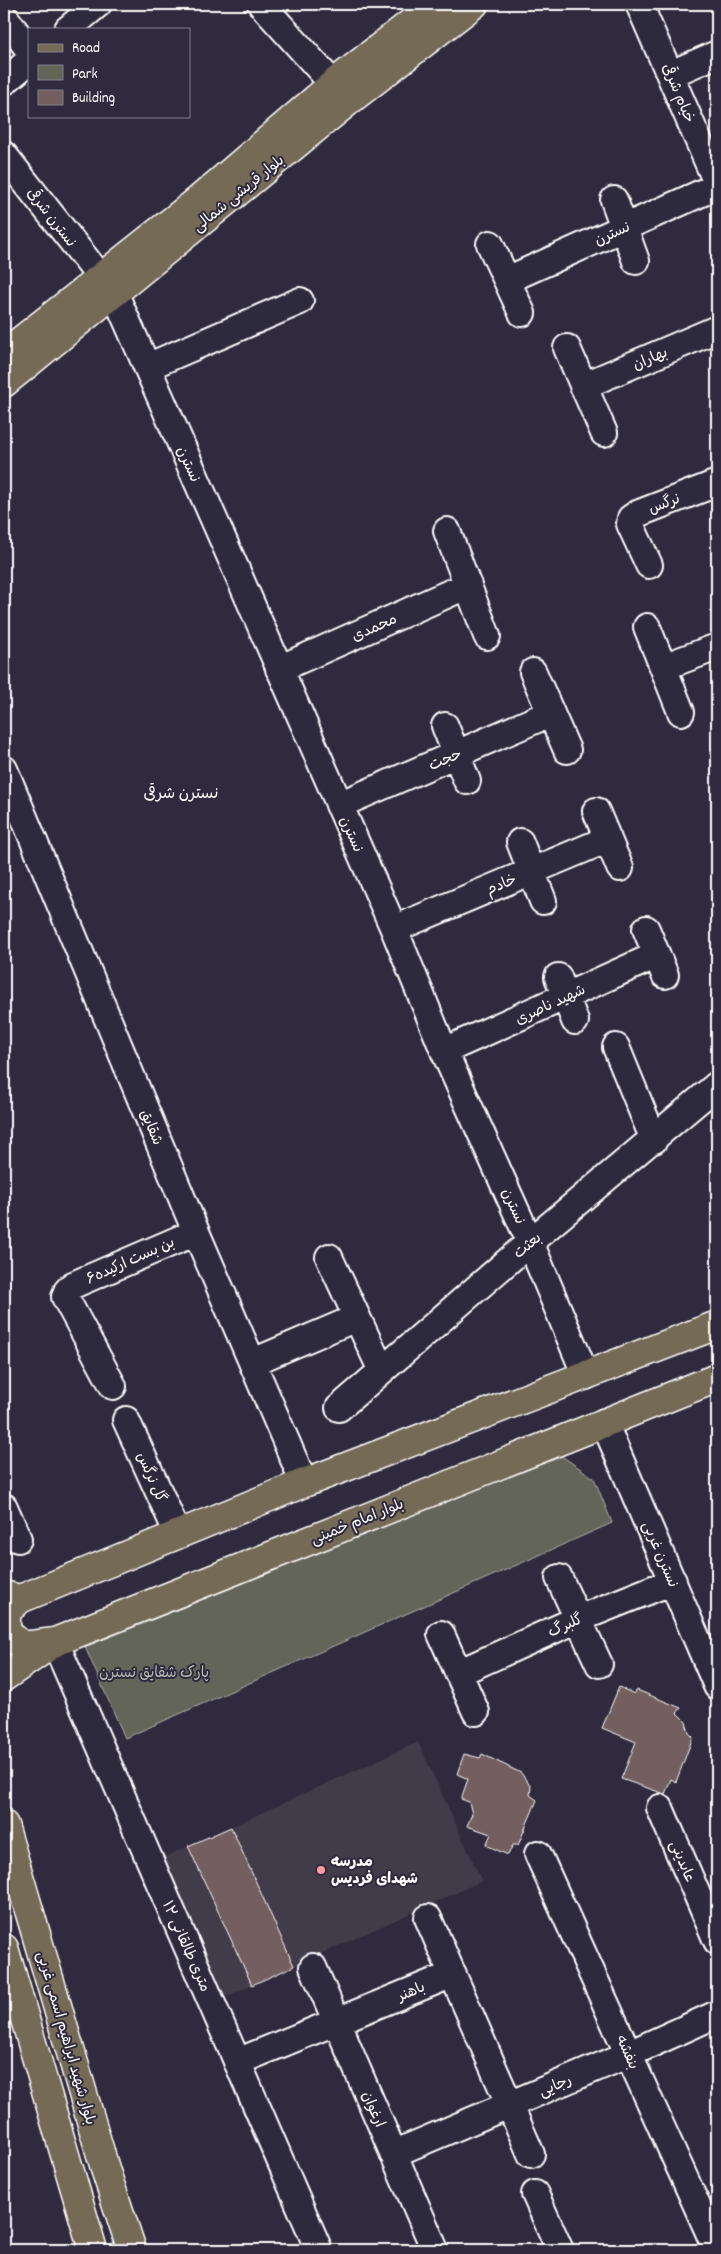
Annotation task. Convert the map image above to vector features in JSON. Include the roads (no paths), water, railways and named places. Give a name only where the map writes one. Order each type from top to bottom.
[{"type":"main road","name":"بلوار قریشی شمالی","points":[[202,210],[334,84],[435,4]]},
{"type":"main road","name":"بلوار قریشی شمالی","points":[[4,383],[108,286],[202,210],[350,100],[474,4]]},
{"type":"main road","name":"بلوار قریشی شمالی","points":[[4,354],[108,286]]},
{"type":"main road","points":[[54,1642],[23,1646],[6,1632],[6,1612],[12,1597],[717,1325]]},
{"type":"main road","name":"بلوار امام خمینی","points":[[4,1677],[54,1642],[717,1378]]},
{"type":"main road","name":"بلوار شهید ابراهیم اسمی غربی","points":[[4,1825],[106,2172],[132,2250]]},
{"type":"main road","points":[[4,1948],[93,2250]]},
{"type":"street","points":[[69,28],[98,4]]},
{"type":"street","points":[[261,4],[334,84]]},
{"type":"street","name":"خیام شرقی","points":[[639,4],[671,74],[717,184]]},
{"type":"street","points":[[6,19],[28,49]]},
{"type":"street","points":[[671,74],[717,54]]},
{"type":"street","points":[[4,82],[28,62]]},
{"type":"street","name":"نسترن شرقی","points":[[4,155],[108,286]]},
{"type":"street","name":"نسترن","points":[[507,280],[717,184]]},
{"type":"street","points":[[614,200],[636,261]]},
{"type":"street","points":[[490,244],[522,313]]},
{"type":"street","name":"نسترن","points":[[108,286],[146,367],[394,930],[444,1051],[530,1242],[586,1376]]},
{"type":"street","points":[[146,367],[300,301]]},
{"type":"street","name":"بهاران","points":[[583,386],[717,329]]},
{"type":"street","points":[[567,348],[604,433]]},
{"type":"street","name":"نرگس","points":[[649,565],[630,524],[631,518],[717,483]]},
{"type":"street","points":[[448,531],[487,636]]},
{"type":"street","name":"محمدی","points":[[279,669],[468,585]]},
{"type":"street","points":[[647,627],[681,712]]},
{"type":"street","points":[[663,667],[717,647]]},
{"type":"street","points":[[533,672],[568,750]]},
{"type":"street","name":"حجت","points":[[339,805],[551,713]]},
{"type":"street","points":[[445,726],[467,781]]},
{"type":"street","name":"شقایق","points":[[4,769],[196,1232],[304,1483]]},
{"type":"street","points":[[596,810],[620,868]]},
{"type":"street","name":"خادم","points":[[394,930],[608,839]]},
{"type":"street","points":[[520,842],[543,901]]},
{"type":"street","name":"شهید ناصری","points":[[444,1051],[562,987],[661,965],[646,929]]},
{"type":"street","points":[[562,987],[575,1020]]},
{"type":"street","points":[[616,1048],[654,1140]]},
{"type":"street","name":"بعثت","points":[[339,1408],[381,1369],[717,1085]]},
{"type":"street","name":"بن بست ارکیده۶","points":[[113,1386],[65,1298],[67,1291],[73,1285],[196,1232]]},
{"type":"street","points":[[328,1257],[381,1369]]},
{"type":"street","points":[[253,1362],[356,1318]]},
{"type":"street","name":"گل نرگس","points":[[126,1420],[178,1534]]},
{"type":"street","name":"نسترن غربی","points":[[604,1422],[717,1686]]},
{"type":"street","points":[[4,1506],[18,1539]]},
{"type":"street","points":[[559,1578],[599,1664]]},
{"type":"street","name":"گلبرگ","points":[[458,1673],[578,1619],[673,1581]]},
{"type":"street","points":[[441,1634],[476,1712]]},
{"type":"street","name":"۱۲ متری طالقانی","points":[[54,1642],[319,2250]]},
{"type":"street","name":"عابدینی","points":[[660,1808],[717,1941]]},
{"type":"street","name":"بنفشه","points":[[538,1854],[717,2250]]},
{"type":"street","points":[[428,1918],[531,2154]]},
{"type":"street","name":"ارغوان","points":[[313,1967],[435,2250]]},
{"type":"street","name":"باهنر","points":[[237,2062],[453,1974]]},
{"type":"street","name":"رجایی","points":[[393,2154],[629,2054],[717,2014]]},
{"type":"street","points":[[535,2194],[560,2250]]},
{"type":"place","name":"مدرسه شهدای فردیس","points":[[321,1870]]},
{"type":"district","name":"نسترن شرقی","points":[[181,792]]},
{"type":"park label","name":"پارک شقایق نسترن","points":[[154,1672]]}]
